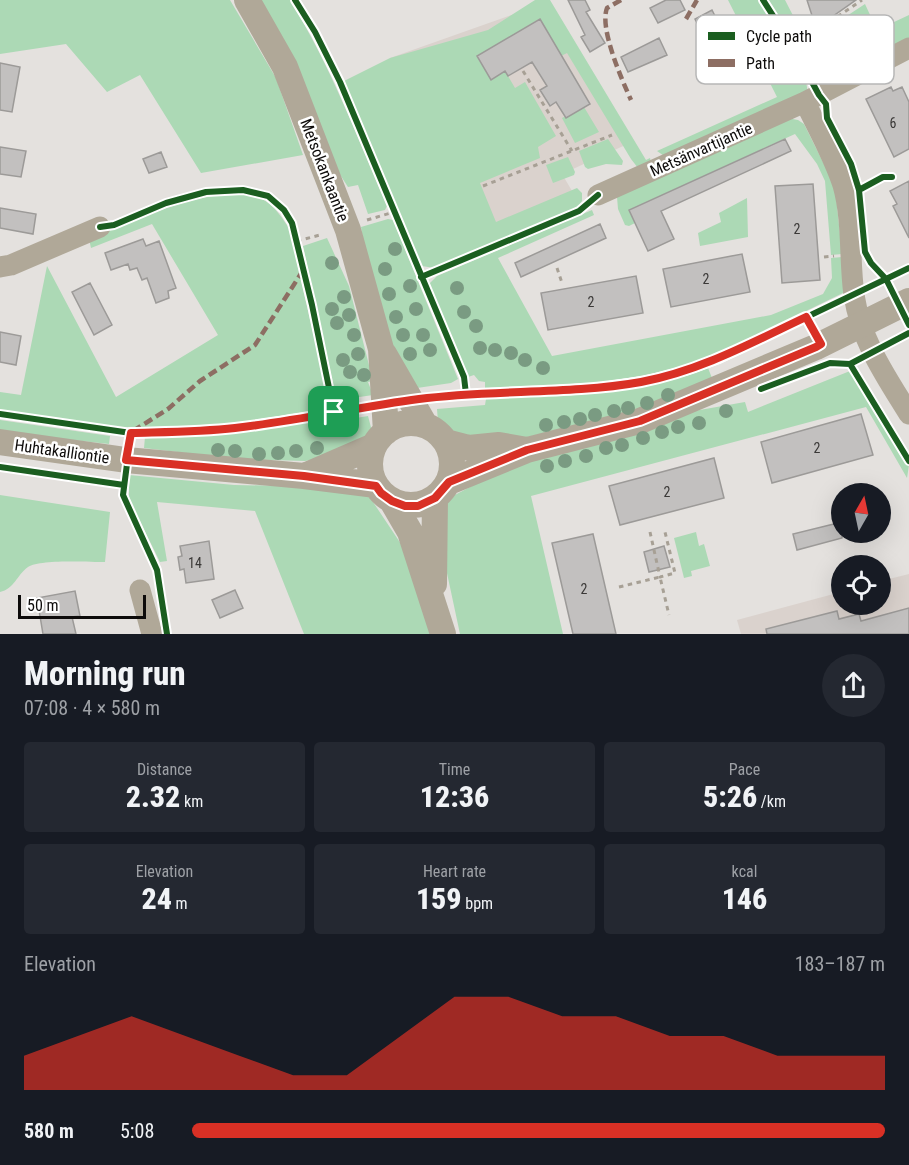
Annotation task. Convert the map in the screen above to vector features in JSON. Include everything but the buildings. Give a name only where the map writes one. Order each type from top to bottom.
[{"type":"street","name":"Metsokankaantie","points":[[247,0],[285,67],[348,230],[381,349],[425,425]]},
{"type":"street","name":"Metsänvartijantie","points":[[894,56],[909,48]]},
{"type":"street","name":"Metsänvartijantie","points":[[598,195],[805,102],[840,84]]},
{"type":"street","points":[[805,102],[843,185],[848,206],[854,295],[861,324],[872,354],[909,414]]},
{"type":"street","points":[[0,267],[11,265],[100,227]]},
{"type":"street","points":[[384,493],[405,506],[418,506],[442,490],[527,450],[640,421],[816,347],[909,301]]},
{"type":"street","name":"Metsokankaantie","points":[[380,439],[381,349]]},
{"type":"street","points":[[304,476],[341,462],[380,439],[398,425],[411,423],[425,425],[437,431],[446,441],[452,454],[453,468],[442,490],[434,606]]},
{"type":"street","points":[[380,439],[371,454],[370,468],[410,532],[443,634]]},
{"type":"street","points":[[446,441],[469,448],[499,446],[527,450]]},
{"type":"street","name":"Huhtakalliontie","points":[[0,442],[126,460],[304,476],[384,493]]},
{"type":"street","points":[[140,590],[152,634]]},
{"type":"path","points":[[840,15],[862,0]]},
{"type":"path","points":[[524,71],[572,151]]},
{"type":"path","points":[[483,186],[612,135]]},
{"type":"path","points":[[390,201],[399,222]]},
{"type":"path","points":[[364,222],[394,212]]},
{"type":"path","points":[[295,232],[299,250]]},
{"type":"path","points":[[297,241],[320,235]]},
{"type":"path","points":[[557,268],[562,283]]},
{"type":"path","points":[[619,587],[675,573],[664,528]]},
{"type":"path","points":[[650,532],[669,615]]},
{"type":"shaded area","points":[[545,3],[632,142],[562,174],[578,201],[488,239],[390,58]]},
{"type":"shaded area","points":[[909,574],[909,634],[741,634],[737,620],[831,595],[831,615],[891,615],[891,578]]},
{"type":"green space","points":[[0,0],[230,0],[276,78],[303,155],[201,173],[140,75],[107,92],[66,44],[0,54]]},
{"type":"green space","points":[[255,0],[290,0],[318,50],[342,101],[387,206],[385,210],[368,214],[358,185],[348,187],[326,153]]},
{"type":"green space","points":[[535,0],[550,0],[646,160],[650,158],[651,162],[638,168],[567,53],[561,56],[539,19],[477,57],[491,79],[505,71],[515,88],[525,82],[556,136],[538,147],[540,158],[480,183],[496,222],[577,188],[582,193],[582,201],[567,212],[434,268],[422,266],[344,81],[390,58],[488,30]]},
{"type":"green space","points":[[728,0],[758,0],[768,15],[736,15]]},
{"type":"green space","points":[[768,0],[785,0],[793,15],[778,15]]},
{"type":"green space","points":[[865,4],[870,15],[848,15]]},
{"type":"green space","points":[[909,15],[909,40],[894,47],[894,22]]},
{"type":"green space","points":[[770,84],[806,84],[807,92],[667,158],[657,151],[777,97]]},
{"type":"green space","points":[[584,107],[599,132],[575,143],[562,118]]},
{"type":"green space","points":[[787,118],[804,124],[835,186],[842,254],[831,255],[825,181],[817,164],[795,134],[629,210],[635,223],[625,225],[618,209],[617,197]]},
{"type":"green space","points":[[608,139],[623,161],[622,165],[606,164],[588,169],[585,167],[579,151]]},
{"type":"green space","points":[[568,157],[575,172],[574,175],[553,183],[546,165]]},
{"type":"green space","points":[[227,194],[249,195],[264,200],[276,210],[289,228],[328,398],[316,404],[316,411],[211,425],[129,428],[0,411],[0,392],[21,395],[47,266],[116,397],[218,335],[152,224],[91,248],[89,239],[174,206]]},
{"type":"green space","points":[[747,198],[748,237],[700,246],[698,233],[721,222],[719,213]]},
{"type":"green space","points":[[592,210],[594,215],[498,258],[552,356],[771,315],[823,294],[832,278],[831,258],[842,257],[845,292],[726,350],[683,366],[642,376],[596,383],[485,389],[485,382],[479,381],[474,375],[468,377],[429,284],[437,276]]},
{"type":"green space","points":[[388,219],[393,220],[458,379],[451,383],[417,388],[394,354],[370,282],[361,227]]},
{"type":"green space","points":[[327,238],[349,286],[373,381],[368,382],[373,395],[346,399],[342,396],[336,397],[303,246]]},
{"type":"green space","points":[[708,368],[712,378],[640,410],[494,445],[446,439],[435,425],[438,422],[437,409],[485,405],[486,399],[625,387]]},
{"type":"green space","points":[[850,371],[854,372],[909,465],[907,478],[866,407],[531,496],[563,634],[460,634],[438,531],[446,502],[453,496],[513,467],[694,411],[745,402],[748,412]]},
{"type":"green space","points":[[368,416],[373,435],[351,453],[305,461],[236,459],[144,448],[145,437],[185,437],[317,420],[319,424]]},
{"type":"green space","points":[[0,420],[110,436],[109,444],[0,432]]},
{"type":"green space","points":[[129,475],[234,485],[341,487],[369,496],[407,553],[437,634],[304,634],[255,511],[157,502],[167,561],[160,562],[129,499]]},
{"type":"green space","points":[[0,495],[110,512],[105,562],[34,564],[24,570],[9,588],[0,592]]},
{"type":"green space","points":[[696,532],[699,546],[704,544],[710,566],[691,571],[692,576],[684,578],[674,538]]},
{"type":"marked path","points":[[621,0],[607,8],[606,28],[622,80],[631,100]]},
{"type":"marked path","points":[[686,19],[697,0]]},
{"type":"marked path","points":[[133,431],[168,409],[200,381],[255,345],[304,269]]},
{"type":"cycle path","points":[[295,0],[315,32],[340,82],[464,377],[466,394]]},
{"type":"cycle path","points":[[763,0],[773,15]]},
{"type":"cycle path","points":[[813,84],[826,104],[827,118],[851,164],[859,190],[883,177],[892,177]]},
{"type":"cycle path","points":[[100,227],[114,225],[166,203],[206,192],[243,190],[268,196],[284,210],[292,223],[334,412]]},
{"type":"cycle path","points":[[859,190],[865,252],[871,263],[886,279],[909,325]]},
{"type":"cycle path","points":[[421,277],[579,211],[598,195]]},
{"type":"cycle path","points":[[0,414],[131,433],[185,432],[236,428],[421,399],[466,394],[595,388],[643,381],[685,371],[719,359],[909,268]]},
{"type":"cycle path","points":[[761,389],[830,363],[850,364],[909,333]]},
{"type":"cycle path","points":[[850,364],[909,461]]},
{"type":"cycle path","points":[[131,433],[123,495],[157,570],[167,634]]},
{"type":"cycle path","points":[[0,467],[124,485]]},
{"type":"route","points":[[806,317],[821,344],[640,421],[527,450],[449,482],[442,493],[432,501],[418,506],[405,506],[392,501],[376,486],[304,476],[126,460],[131,433],[236,428],[334,412],[466,394],[595,388],[643,381],[685,371],[718,359],[806,317]]}]
